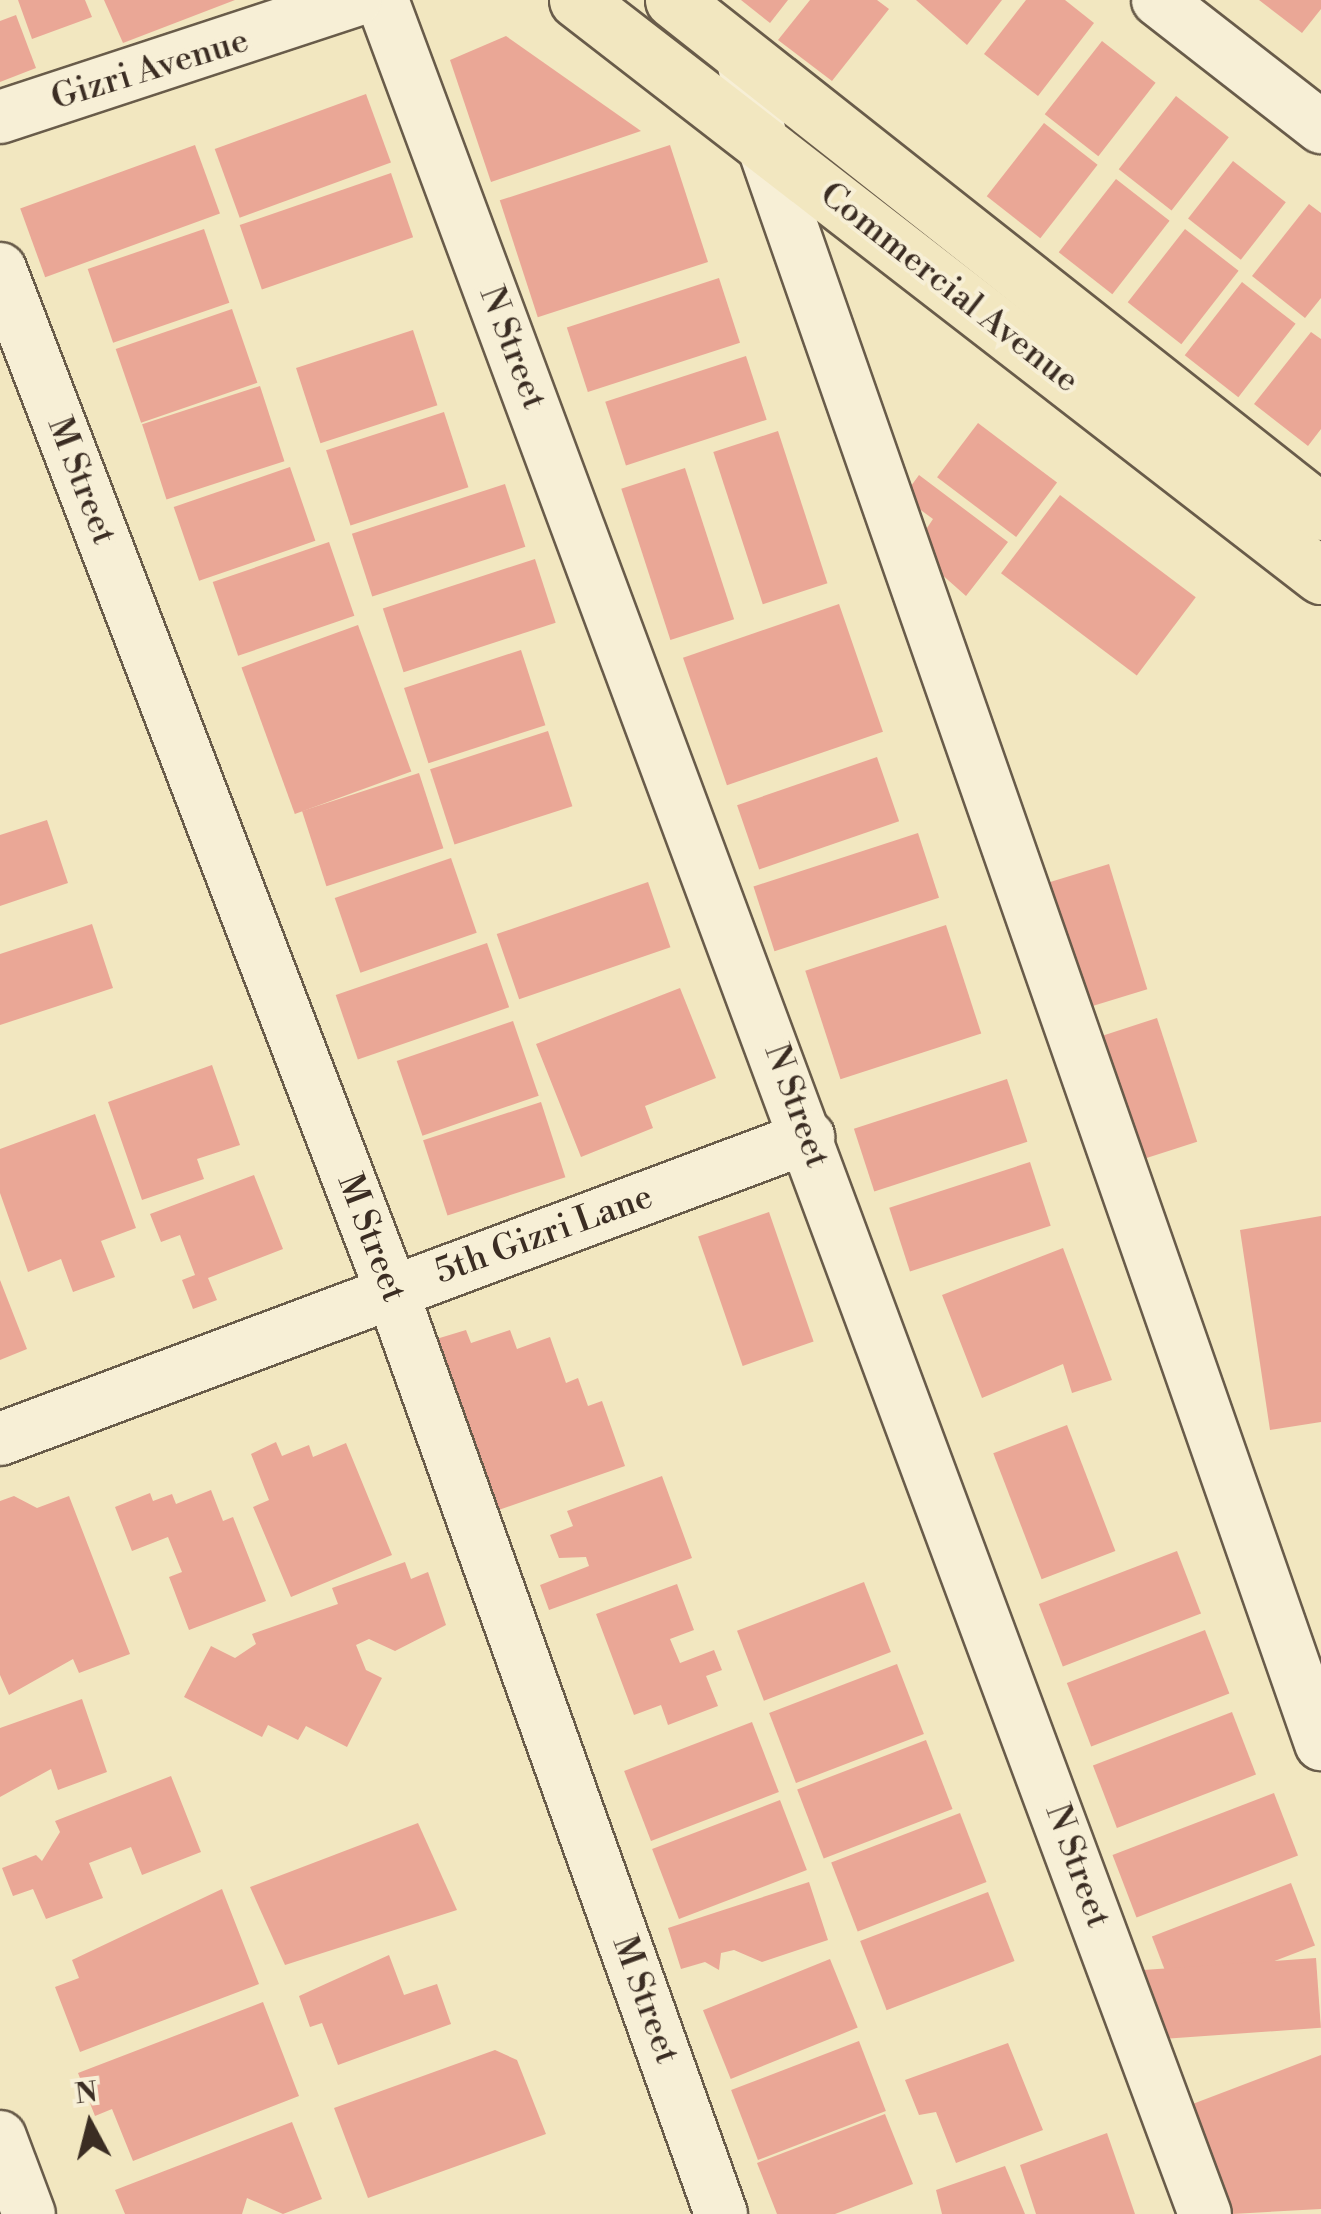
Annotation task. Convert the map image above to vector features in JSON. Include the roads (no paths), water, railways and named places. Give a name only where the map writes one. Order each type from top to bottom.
[{"type":"main road","name":"Commercial Avenue","points":[[577,0],[1321,576]]},
{"type":"main road","name":"Commercial Avenue","points":[[672,0],[1321,512]]},
{"type":"street","name":"Gizri Avenue","points":[[0,117],[355,0]]},
{"type":"street","name":"N Street","points":[[382,0],[1206,2214]]},
{"type":"street","points":[[1158,0],[1321,128]]},
{"type":"street","points":[[742,56],[762,142],[1321,1744]]},
{"type":"street","name":"M Street","points":[[0,270],[392,1292],[721,2214]]},
{"type":"street","name":"5th Gizri Lane","points":[[0,1440],[808,1138]]},
{"type":"street","points":[[0,2137],[29,2214]]}]
